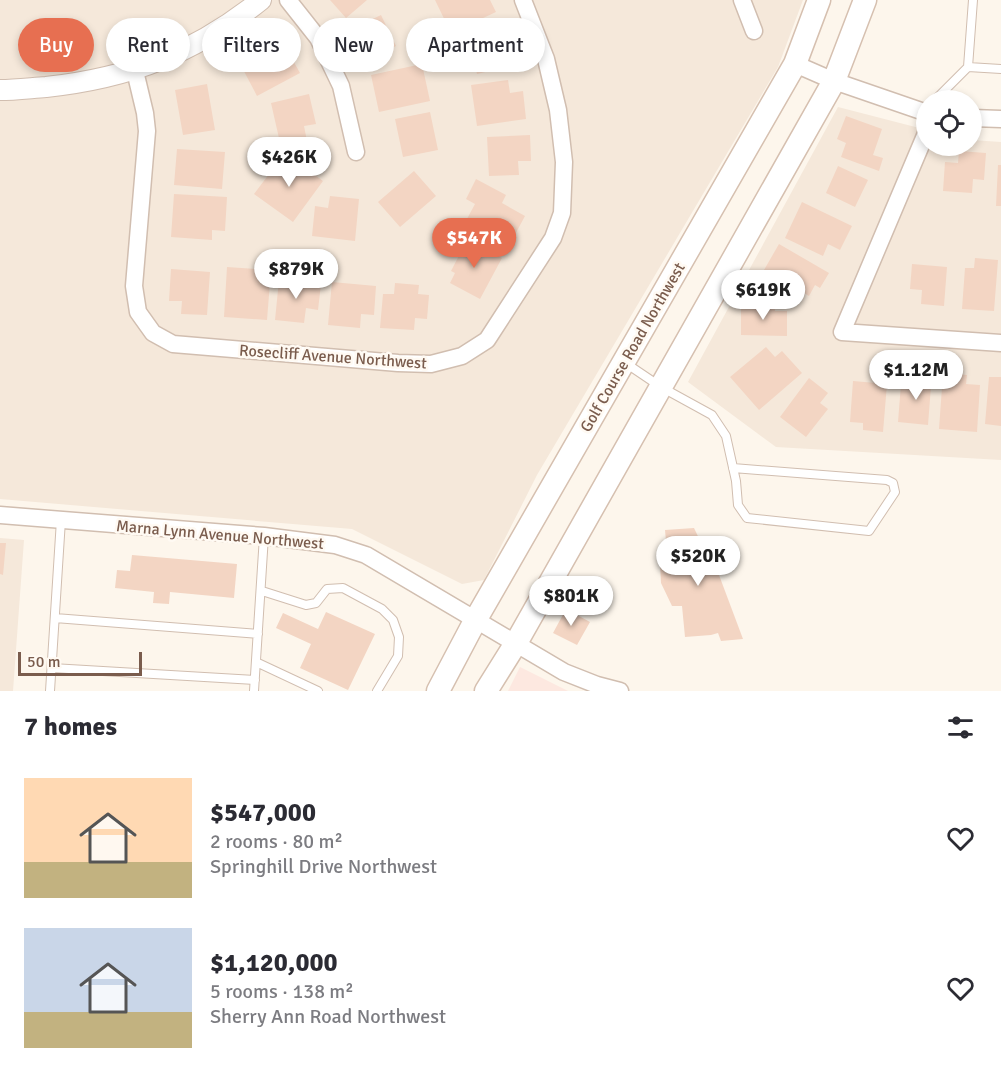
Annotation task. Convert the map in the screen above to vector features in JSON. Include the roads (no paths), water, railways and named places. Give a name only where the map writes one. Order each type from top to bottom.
[{"type":"main road","name":"Golf Course Road Northwest","points":[[438,691],[476,619],[795,63],[819,0]]},
{"type":"main road","points":[[486,691],[516,643],[834,81],[864,0]]},
{"type":"street","points":[[190,47],[244,14],[261,0]]},
{"type":"street","points":[[288,0],[318,38],[341,86],[356,152]]},
{"type":"street","name":"Rosecliff Avenue Northwest","points":[[135,72],[146,112],[147,131],[134,286],[138,312],[153,333],[173,344],[431,364],[462,356],[487,340],[554,238],[562,213],[564,162],[558,110],[546,59],[523,0]]},
{"type":"street","points":[[742,0],[754,31]]},
{"type":"street","points":[[795,63],[834,81],[916,105]]},
{"type":"street","points":[[0,90],[77,84],[131,72]]},
{"type":"street","points":[[982,118],[1001,120]]},
{"type":"street","points":[[916,156],[842,332],[1001,343]]},
{"type":"street","name":"Marna Lynn Avenue Northwest","points":[[0,515],[264,536],[335,545],[366,555],[564,672],[596,688],[620,691]]},
{"type":"lane","points":[[946,90],[968,67],[973,0]]},
{"type":"lane","points":[[968,67],[1001,69]]},
{"type":"lane","points":[[623,362],[661,387],[712,415],[726,436],[738,505],[747,518],[869,531],[895,492],[893,483],[887,480],[733,468]]},
{"type":"lane","points":[[50,691],[61,520]]},
{"type":"lane","points":[[254,691],[264,536]]},
{"type":"lane","points":[[262,591],[306,605],[316,603],[327,589],[343,588],[382,609],[393,620],[399,637],[398,656],[377,691]]},
{"type":"lane","points":[[55,618],[258,634]]},
{"type":"lane","points":[[256,662],[318,691]]},
{"type":"lane","points":[[52,668],[255,680]]}]
